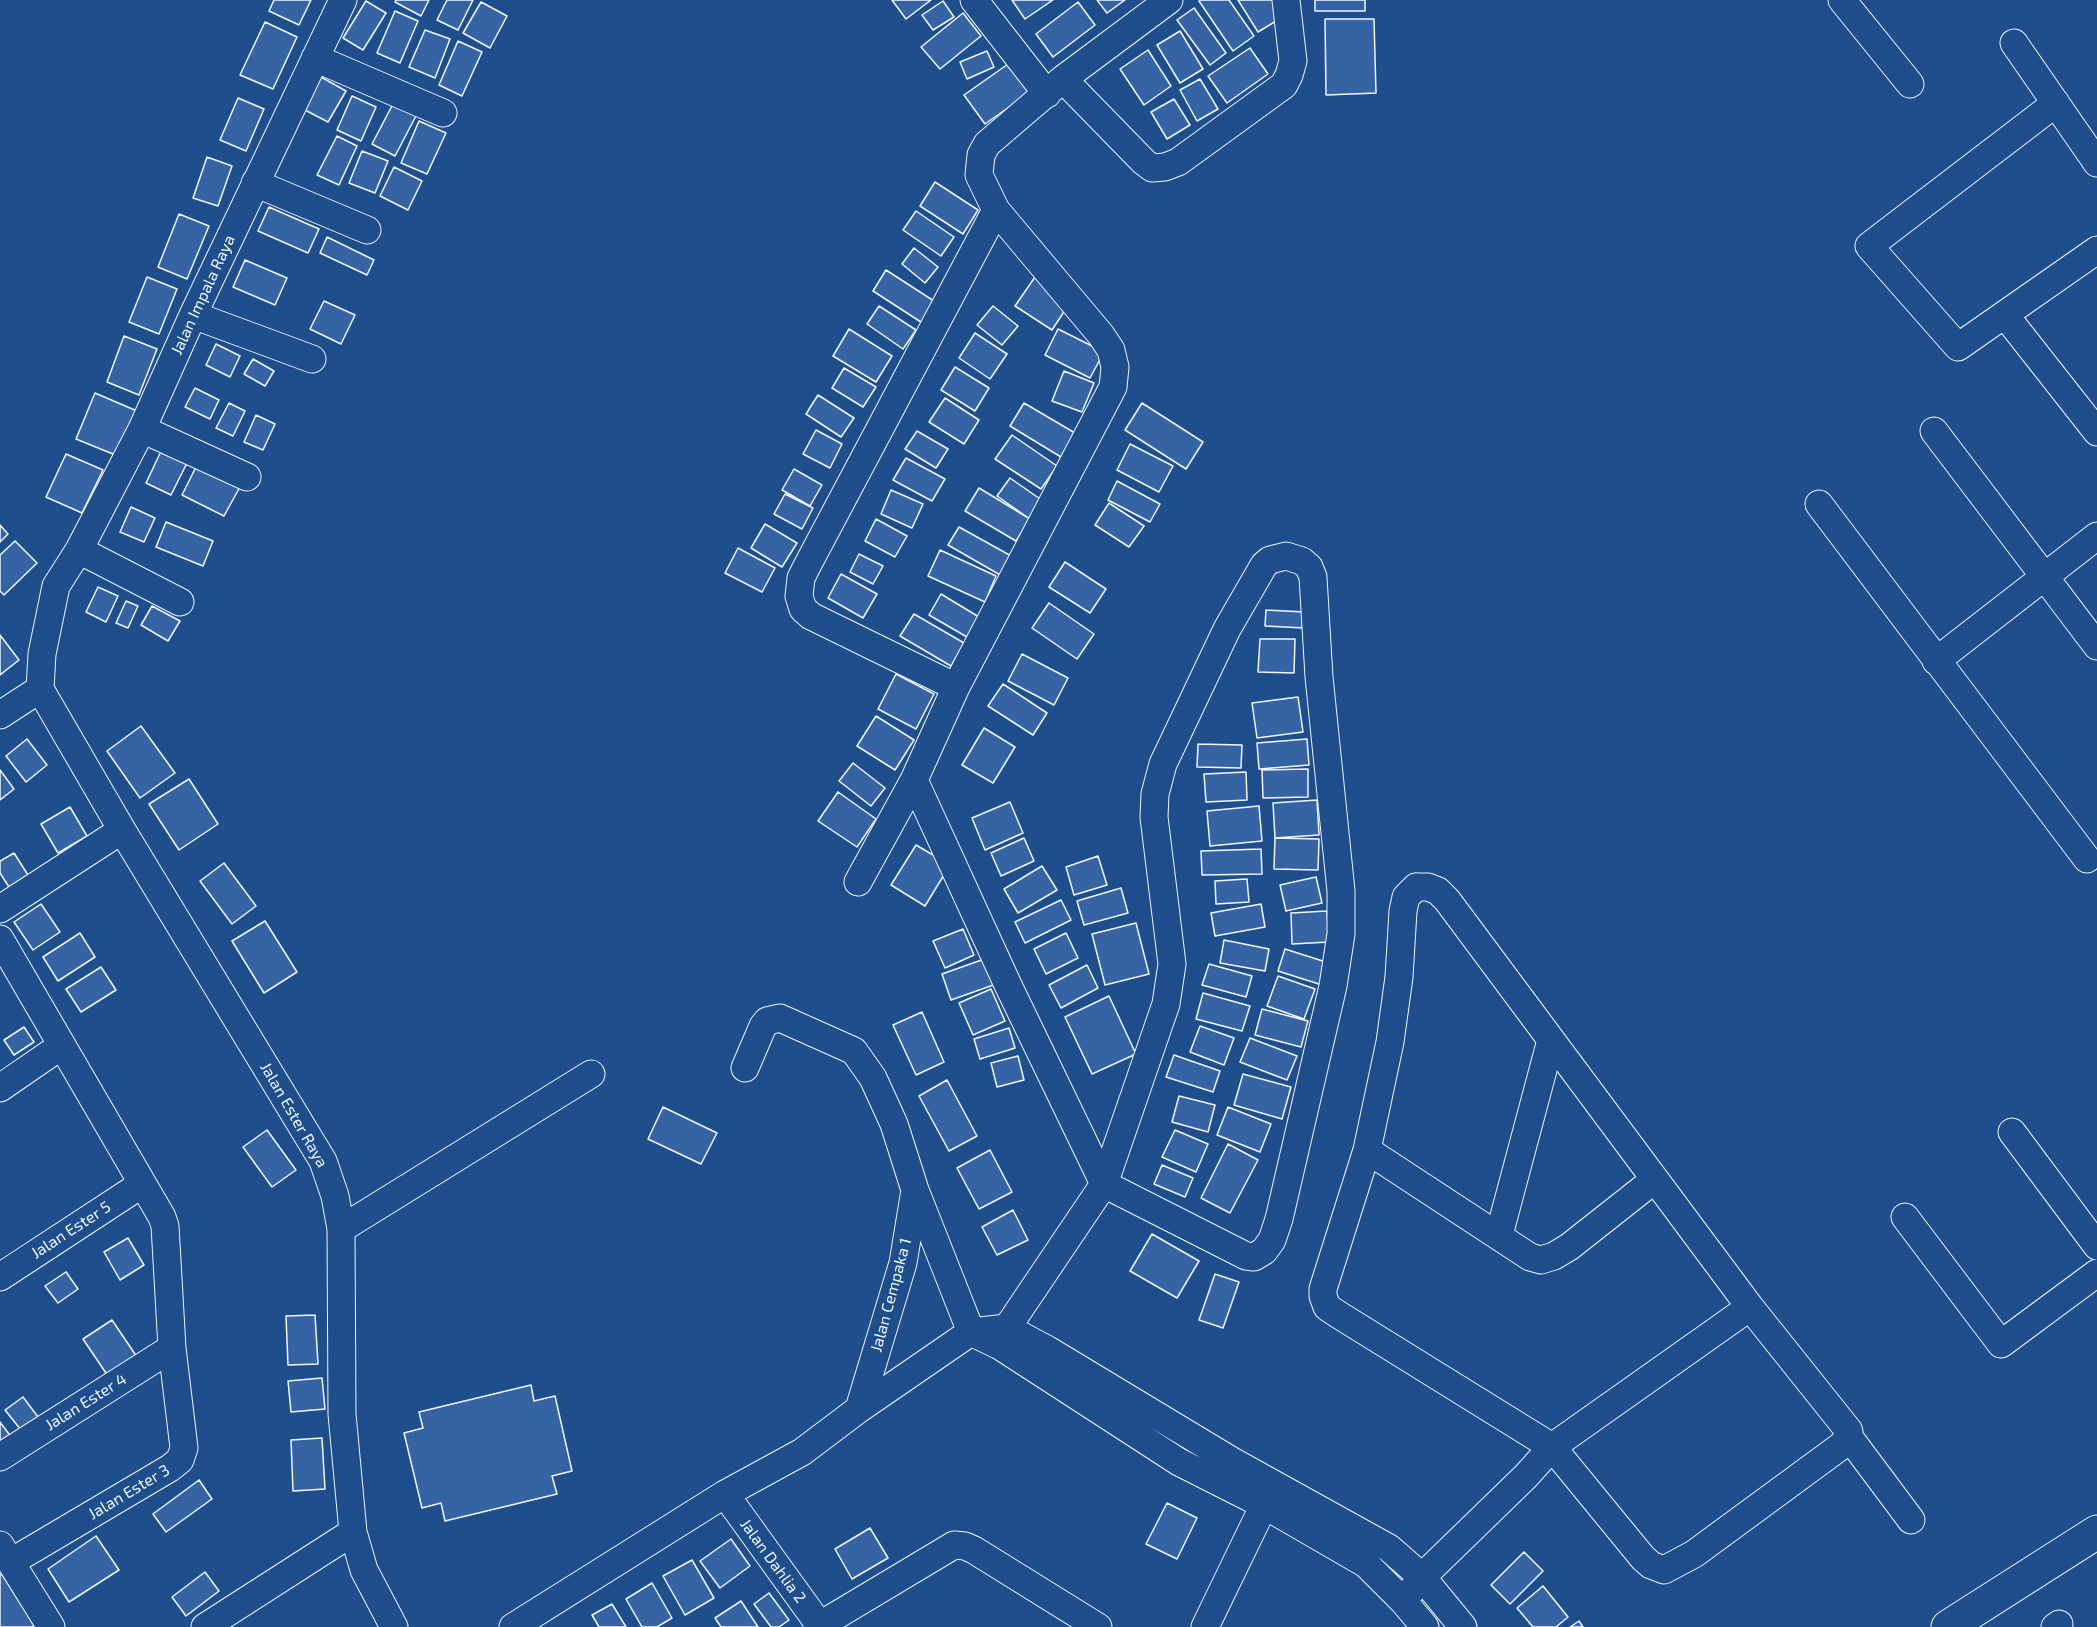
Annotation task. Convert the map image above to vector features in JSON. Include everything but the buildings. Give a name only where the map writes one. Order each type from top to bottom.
[{"type":"street","name":"Jalan Impala Raya","points":[[40,689],[42,654],[56,586],[79,550],[142,429],[193,315],[343,0]]},
{"type":"street","points":[[974,0],[1055,87],[1152,168],[1165,167],[1178,162],[1284,85],[1293,61],[1286,0]]},
{"type":"street","points":[[858,882],[914,780],[956,687],[1113,387],[1115,367],[1110,350],[1101,335],[996,210],[979,175],[981,155],[987,144],[1055,87],[1170,0]]},
{"type":"street","points":[[1842,0],[1910,84]]},
{"type":"street","points":[[2014,43],[2097,163]]},
{"type":"street","points":[[315,58],[443,113]]},
{"type":"street","points":[[2056,104],[1869,246],[1958,348],[2097,250]]},
{"type":"street","points":[[255,183],[367,230]]},
{"type":"street","points":[[956,687],[824,623],[803,609],[799,596],[801,578],[807,566],[996,210]]},
{"type":"street","points":[[193,315],[312,359]]},
{"type":"street","points":[[2005,315],[2097,432]]},
{"type":"street","points":[[142,429],[248,477]]},
{"type":"street","points":[[1934,431],[2097,646]]},
{"type":"street","points":[[1820,504],[2087,859]]},
{"type":"street","points":[[1936,661],[2097,536]]},
{"type":"street","points":[[79,550],[180,602]]},
{"type":"street","points":[[914,780],[1008,985],[1104,1184],[1246,1256],[1254,1257],[1264,1251],[1272,1240],[1279,1219],[1333,986],[1341,934],[1341,891],[1319,677],[1313,577],[1309,567],[1302,561],[1286,556],[1270,560],[1264,565],[1227,629],[1163,764],[1155,794],[1154,817],[1172,964],[1166,1004],[1104,1184],[1004,1337]]},
{"type":"street","points":[[0,715],[40,689]]},
{"type":"street","name":"Jalan Ester Raya","points":[[40,689],[122,830],[323,1161],[335,1196],[341,1229],[342,1414],[353,1532],[364,1570],[394,1627]]},
{"type":"street","points":[[0,909],[122,830]]},
{"type":"street","points":[[1849,1437],[1841,1446],[1694,1554],[1664,1570],[1651,1565],[1643,1558],[1552,1447],[1327,1307],[1323,1289],[1367,1150],[1390,1042],[1399,977],[1403,911],[1406,897],[1416,887],[1428,886],[1448,900],[1750,1307],[1845,1425],[1849,1431],[1849,1437],[1911,1520]]},
{"type":"street","name":"Jalan Ester 3","points":[[0,939],[162,1217],[165,1226],[172,1348],[184,1448],[180,1460],[170,1468],[5,1554]]},
{"type":"street","name":"Jalan Cempaka 1","points":[[745,1068],[763,1026],[780,1017],[854,1051],[873,1078],[894,1124],[915,1190],[903,1263],[859,1409]]},
{"type":"street","points":[[1499,1235],[1551,1040]]},
{"type":"street","points":[[0,1088],[61,1046]]},
{"type":"street","points":[[341,1229],[591,1074]]},
{"type":"street","points":[[2012,1132],[2097,1246]]},
{"type":"street","points":[[1367,1150],[1535,1259],[1541,1260],[1554,1256],[1654,1180]]},
{"type":"street","name":"Jalan Ester 5","points":[[0,1277],[142,1184]]},
{"type":"street","points":[[915,1190],[971,1332]]},
{"type":"street","points":[[1905,1217],[2001,1344],[2097,1273]]},
{"type":"street","points":[[1403,1601],[1422,1577],[1526,1476],[1552,1447],[1750,1307]]},
{"type":"street","points":[[513,1627],[725,1494],[802,1452],[859,1409],[971,1332],[1004,1337],[1048,1350],[1193,1438],[1389,1548],[1422,1577],[1463,1627]]},
{"type":"street","points":[[1004,1337],[1179,1462],[1264,1505],[1366,1564],[1425,1627]]},
{"type":"street","name":"Jalan Ester 4","points":[[0,1457],[172,1348]]},
{"type":"street","points":[[1179,1462],[1193,1438]]},
{"type":"street","name":"Jalan Dahlia 2","points":[[725,1494],[819,1626]]},
{"type":"street","points":[[1205,1627],[1264,1505]]},
{"type":"street","points":[[205,1627],[353,1532]]},
{"type":"street","points":[[1948,1627],[2097,1532]]},
{"type":"street","points":[[819,1626],[954,1545],[974,1550],[1098,1627]]},
{"type":"street","points":[[5,1554],[51,1627]]}]
